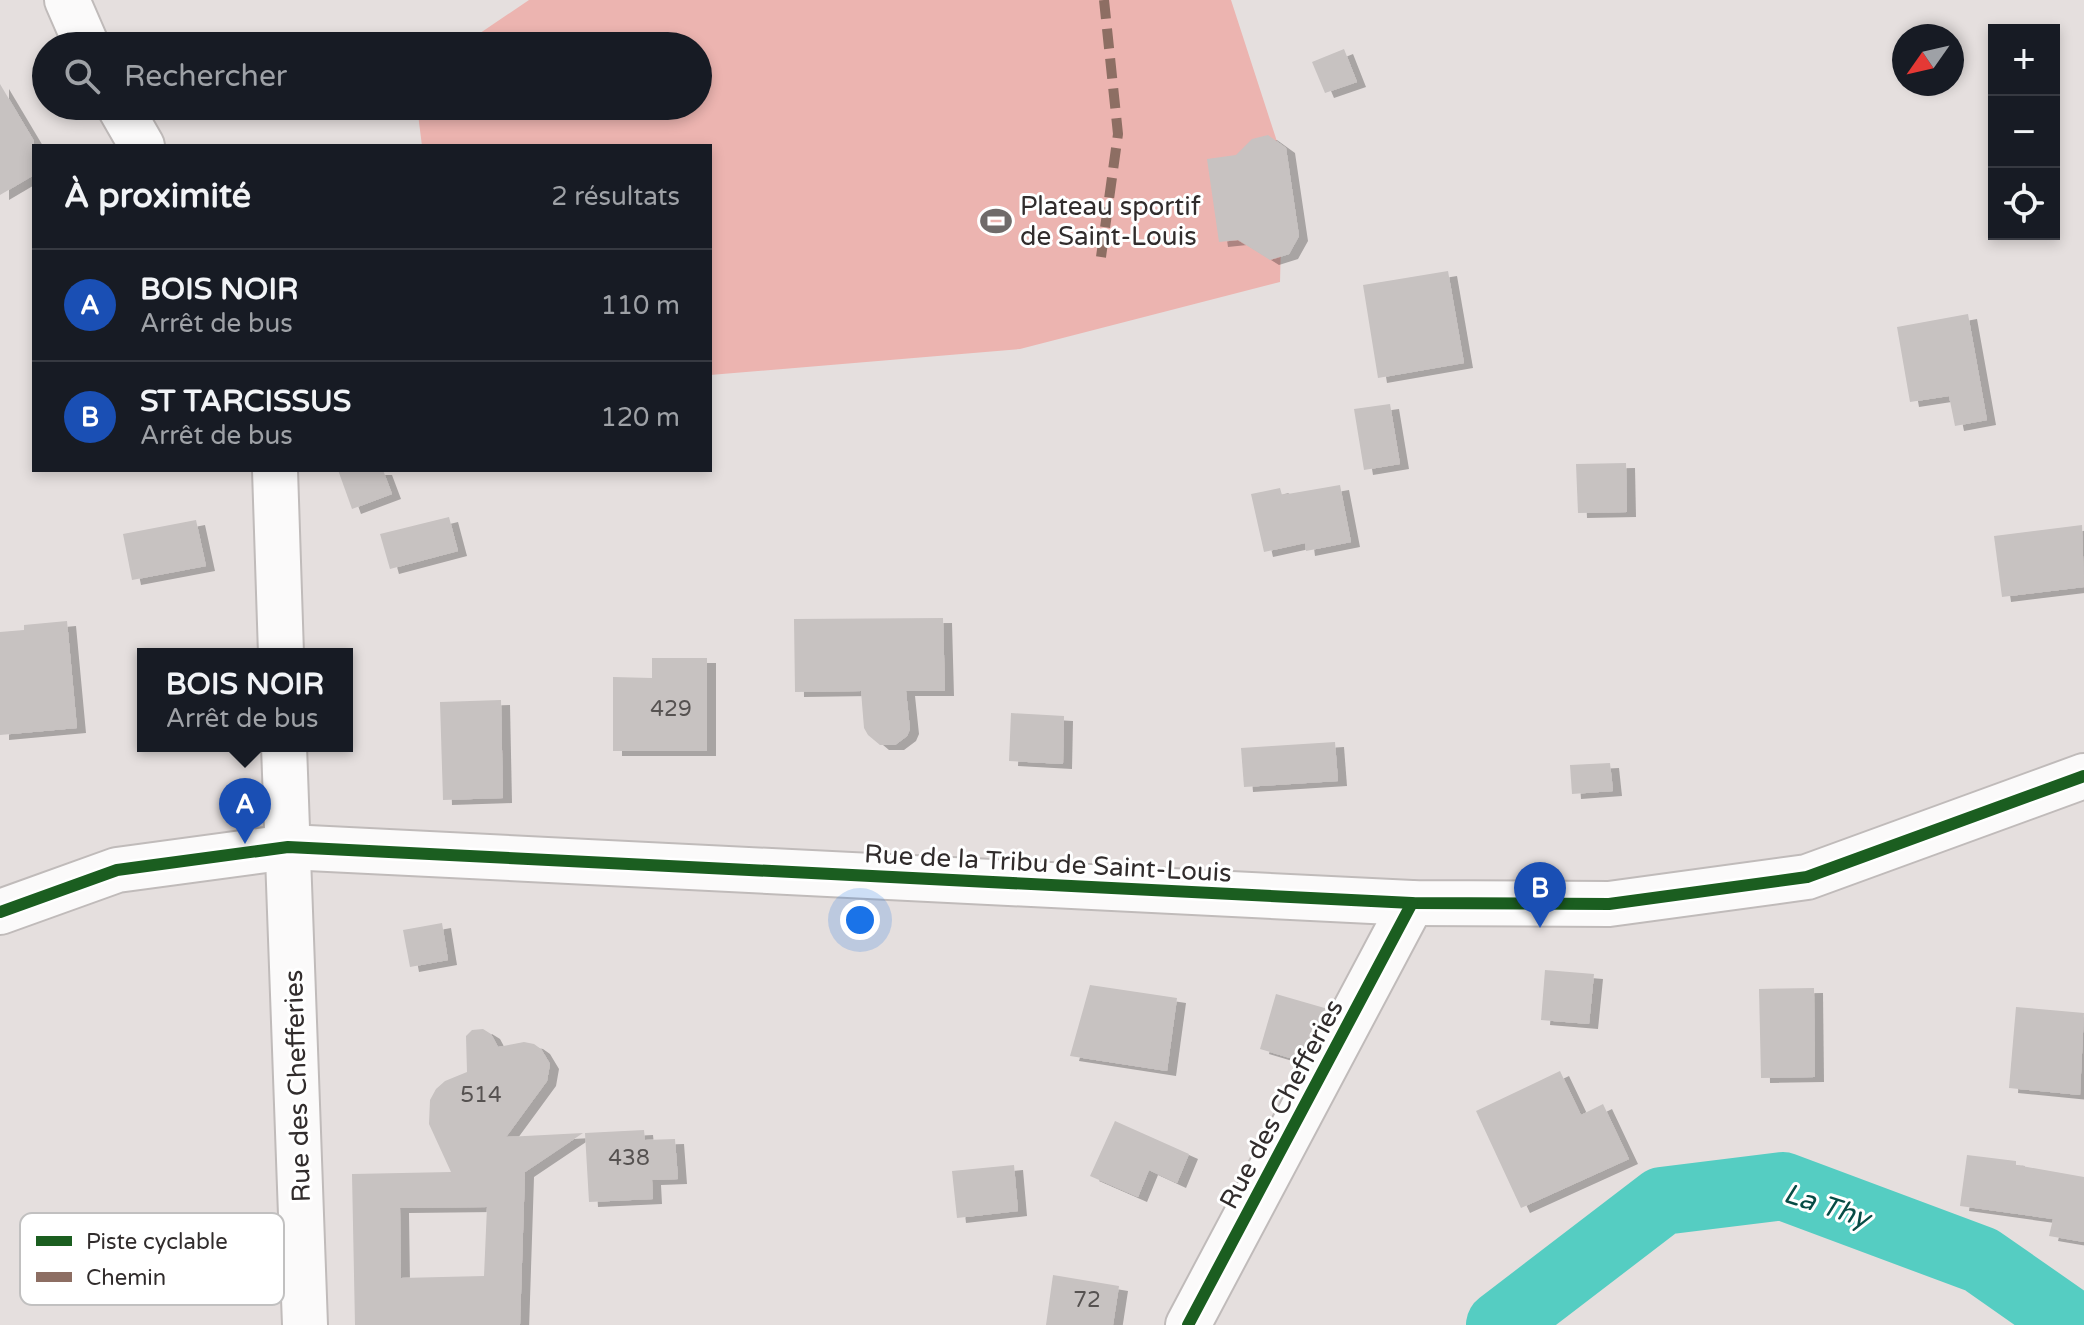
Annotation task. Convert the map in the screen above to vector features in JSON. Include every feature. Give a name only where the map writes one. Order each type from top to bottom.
[{"type":"street","points":[[67,0],[81,32]]},
{"type":"street","points":[[127,120],[141,144]]},
{"type":"street","points":[[275,472],[281,648]]},
{"type":"street","name":"Rue des Chefferies","points":[[284,752],[305,1325]]},
{"type":"street","name":"Rue de la Tribu de Saint-Louis","points":[[0,912],[117,870],[288,847],[1412,903],[1609,904],[1807,877],[2084,776]]},
{"type":"street","name":"Rue des Chefferies","points":[[1188,1325],[1412,903]]},
{"type":"shaded area","name":"Plateau sportif de Saint-Louis","points":[[529,0],[1231,0],[1283,160],[1280,282],[1020,349],[712,375],[712,144],[422,144],[419,120],[712,120],[712,32],[482,32]]},
{"type":"building","points":[[1344,49],[1357,82],[1325,93],[1312,62]]},
{"type":"building","points":[[0,84],[34,144],[32,176],[0,195]]},
{"type":"building","points":[[1268,135],[1286,148],[1299,236],[1289,254],[1270,260],[1238,240],[1219,242],[1207,159],[1236,155],[1252,139]]},
{"type":"building","points":[[1448,271],[1464,363],[1378,378],[1363,285]]},
{"type":"building","points":[[1968,314],[1987,420],[1955,426],[1949,396],[1910,402],[1897,327]]},
{"type":"building","points":[[1390,404],[1400,464],[1364,470],[1354,409]]},
{"type":"building","points":[[1626,463],[1627,512],[1578,513],[1576,464]]},
{"type":"building","points":[[339,472],[384,472],[392,494],[352,509]]},
{"type":"building","points":[[1340,485],[1351,542],[1306,551],[1305,543],[1264,552],[1251,494],[1280,488],[1282,495]]},
{"type":"building","points":[[449,517],[458,551],[390,569],[380,534]]},
{"type":"building","points":[[196,520],[206,566],[132,580],[123,534]]},
{"type":"building","points":[[2082,525],[2084,587],[2002,597],[1994,536]]},
{"type":"building","points":[[943,618],[945,691],[906,691],[910,729],[907,736],[895,745],[880,745],[868,735],[864,728],[861,691],[795,692],[794,619]]},
{"type":"building","points":[[67,621],[77,728],[0,735],[0,632],[24,630],[24,625]]},
{"type":"building","points":[[652,658],[707,658],[707,751],[613,751],[613,677],[652,678]]},
{"type":"building","points":[[501,700],[503,798],[443,800],[440,702]]},
{"type":"building","points":[[1011,713],[1064,716],[1063,764],[1009,761]]},
{"type":"building","points":[[1335,742],[1338,781],[1244,787],[1241,748]]},
{"type":"building","points":[[1610,763],[1613,791],[1572,794],[1570,765]]},
{"type":"building","points":[[442,923],[448,960],[410,967],[403,930]]},
{"type":"building","points":[[1545,970],[1594,974],[1589,1024],[1541,1020]]},
{"type":"building","points":[[1090,985],[1177,998],[1167,1071],[1070,1056]]},
{"type":"building","points":[[1814,988],[1815,1077],[1761,1078],[1759,989]]},
{"type":"building","points":[[1276,994],[1328,1009],[1300,1061],[1260,1049]]},
{"type":"building","points":[[2016,1007],[2084,1013],[2080,1095],[2009,1088]]},
{"type":"building","points":[[483,1029],[491,1034],[498,1047],[524,1042],[534,1044],[550,1064],[547,1081],[506,1137],[583,1133],[525,1172],[520,1325],[355,1325],[352,1174],[451,1172],[429,1124],[430,1100],[445,1081],[467,1072],[466,1036],[472,1030]],"holes":[[[487,1207],[484,1276],[401,1278],[400,1208]]]},
{"type":"building","points":[[1560,1071],[1581,1115],[1603,1104],[1629,1159],[1521,1208],[1476,1111]]},
{"type":"building","points":[[1115,1121],[1189,1154],[1177,1183],[1149,1170],[1138,1197],[1090,1176]]},
{"type":"building","points":[[644,1130],[645,1140],[675,1139],[678,1179],[652,1180],[653,1199],[589,1202],[585,1133]]},
{"type":"building","points":[[1967,1155],[2016,1161],[2016,1165],[2084,1177],[2084,1242],[2049,1236],[2053,1219],[1960,1206]]},
{"type":"building","points":[[1014,1165],[1018,1211],[957,1218],[952,1171]]},
{"type":"building","points":[[1053,1275],[1119,1286],[1113,1325],[1046,1325]]},
{"type":"waterway","name":"La Thy","points":[[1500,1325],[1662,1201],[1783,1186],[1981,1260],[2074,1325]]},
{"type":"marked path","points":[[1101,257],[1118,134],[1104,0]]},
{"type":"cycle path","points":[[0,912],[117,870],[288,847],[1412,903],[1609,904],[1807,877],[2084,776]]},
{"type":"cycle path","points":[[1188,1325],[1412,903]]},
{"type":"place","name":"Plateau sportif de Saint-Louis","points":[[996,221]]},
{"type":"place","name":"BOIS NOIR","points":[[245,844]]},
{"type":"place","name":"ST TARCISSUS","points":[[1540,928]]}]
